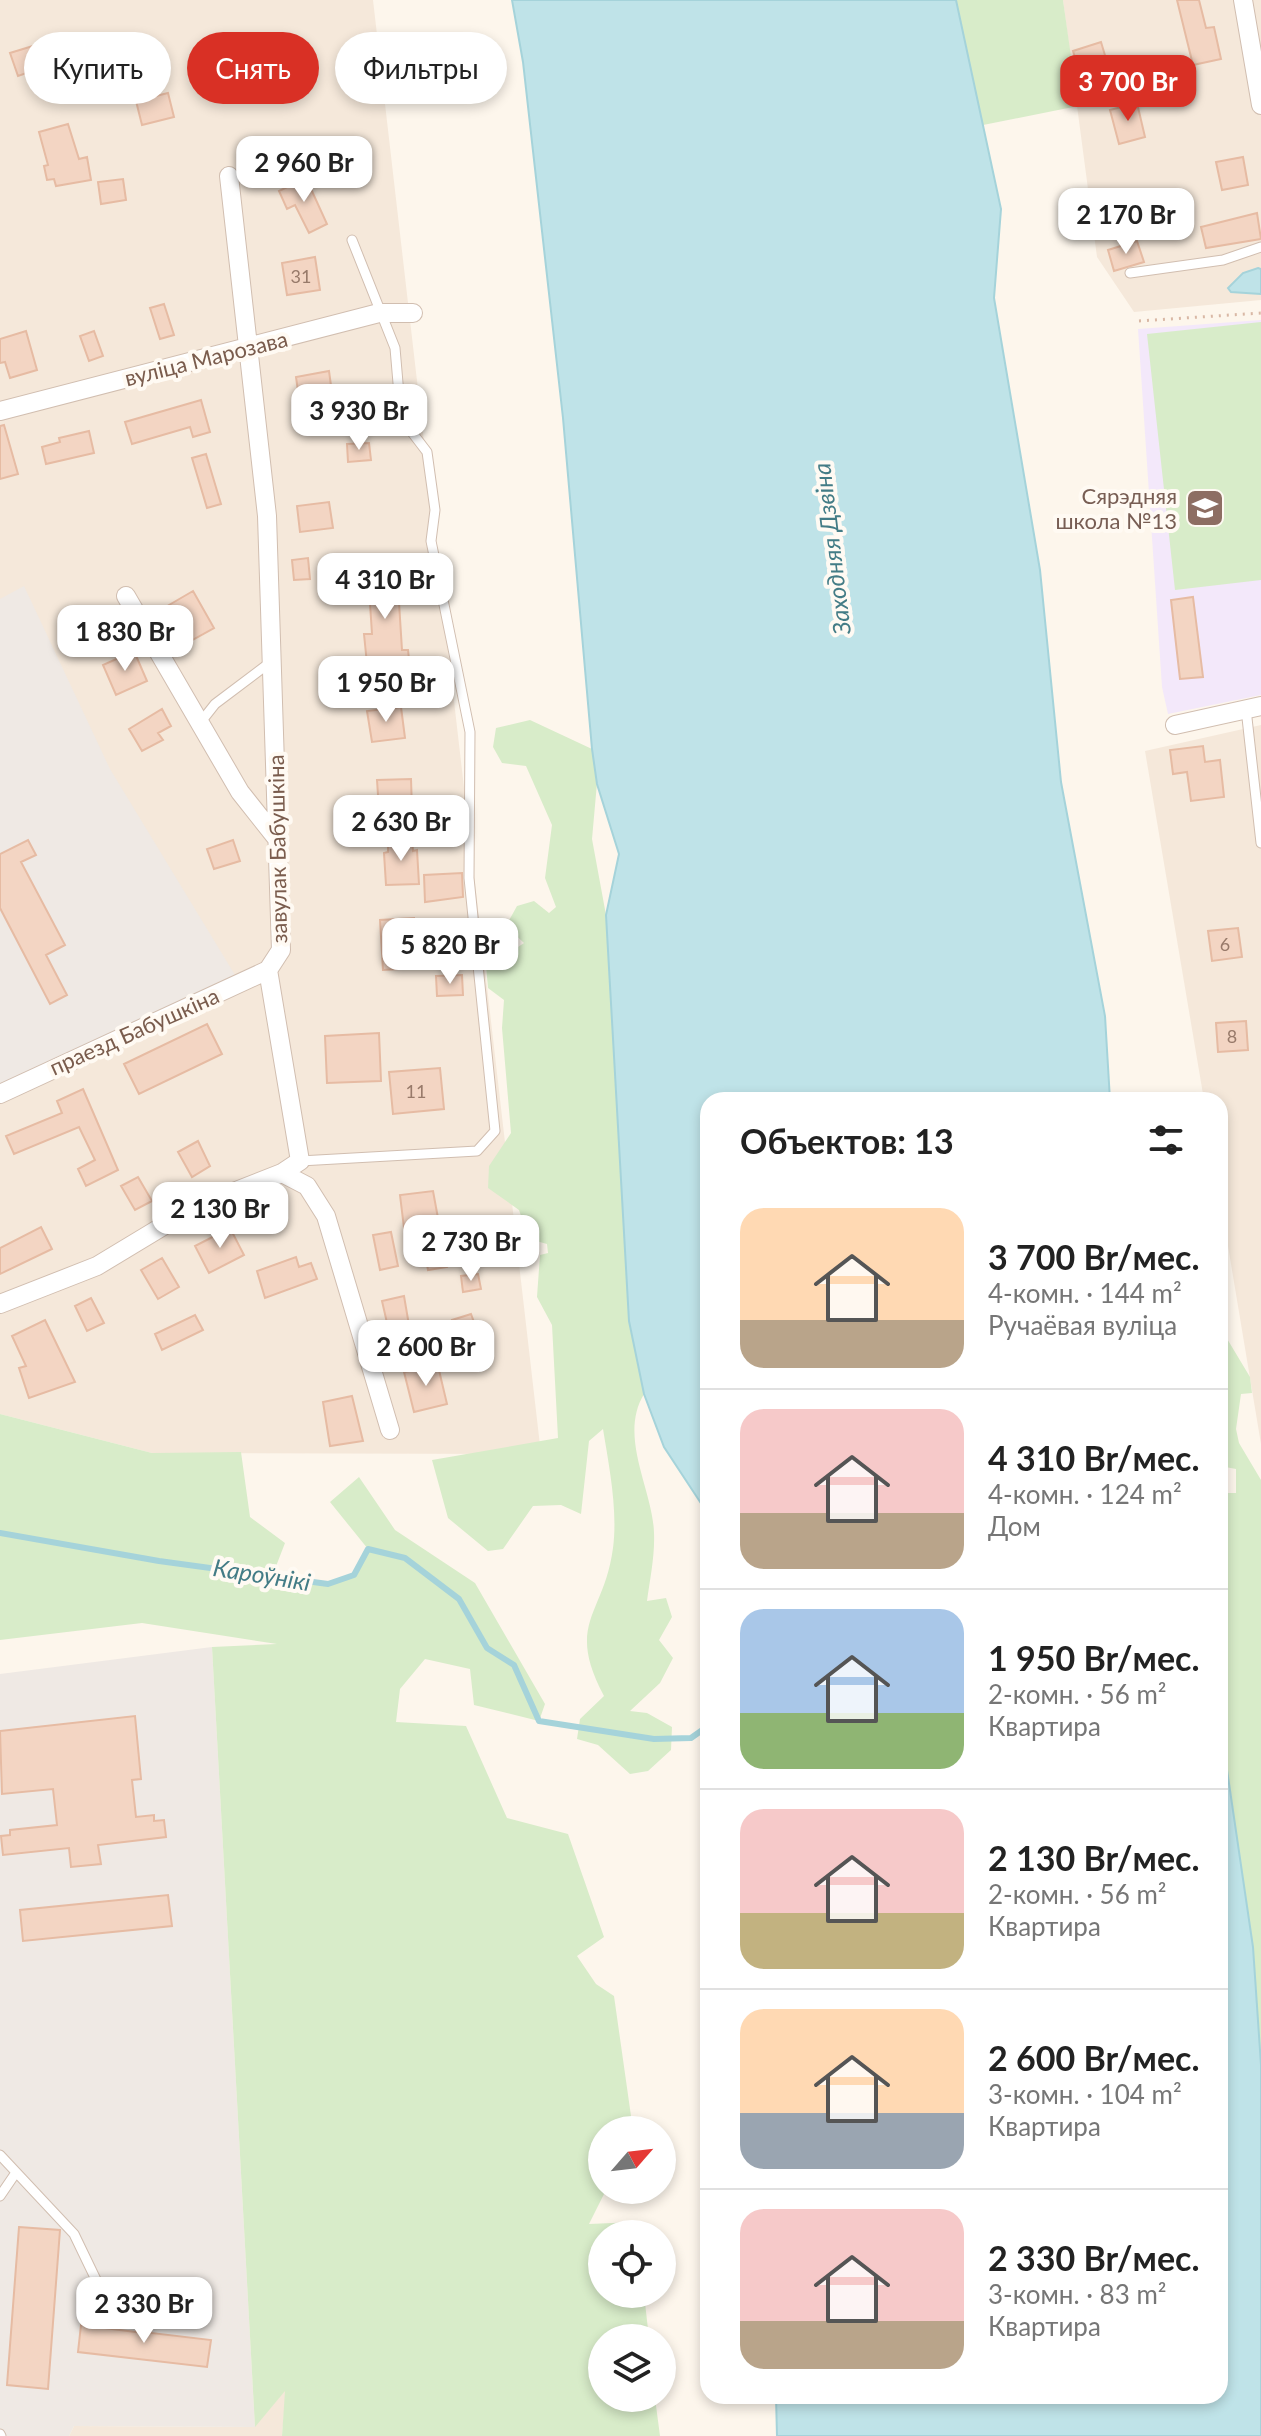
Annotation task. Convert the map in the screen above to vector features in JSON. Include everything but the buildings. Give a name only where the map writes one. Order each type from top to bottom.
[{"type":"street","points":[[1243,0],[1261,105]]},
{"type":"street","name":"завулак Бабушкіна","points":[[229,176],[267,516],[281,950],[268,970],[300,1161]]},
{"type":"street","name":"вуліца Марозава","points":[[0,411],[379,313],[413,313]]},
{"type":"street","points":[[126,596],[240,792],[278,840]]},
{"type":"street","points":[[1175,725],[1254,708]]},
{"type":"street","name":"праезд Бабушкіна","points":[[0,1094],[268,970]]},
{"type":"street","points":[[0,1304],[97,1266],[193,1208],[282,1173],[300,1161]]},
{"type":"street","points":[[282,1173],[307,1186],[326,1216],[390,1430]]},
{"type":"lane","points":[[300,1161],[477,1151],[495,1131],[469,878],[470,732],[431,541],[435,510],[427,452],[401,418],[395,348],[352,240]]},
{"type":"lane","points":[[1130,273],[1223,260],[1261,247]]},
{"type":"lane","points":[[200,723],[215,704],[272,661]]},
{"type":"lane","points":[[1254,708],[1261,843]]},
{"type":"lane","points":[[0,2155],[74,2234],[100,2288]]},
{"type":"lane","points":[[0,2196],[15,2174]]},
{"type":"path","points":[[1139,321],[1261,313]]},
{"type":"shaded area","points":[[0,0],[373,0],[377,32],[335,32],[335,104],[385,104],[541,1454],[152,1453],[0,1414]]},
{"type":"shaded area","points":[[1063,0],[1261,0],[1261,300],[1134,312],[1097,257]]},
{"type":"shaded area","name":"Сярэдняя школа №13","points":[[1261,320],[1261,695],[1168,714],[1162,687],[1138,329]]},
{"type":"shaded area","points":[[24,586],[110,769],[235,975],[0,1084],[0,599]]},
{"type":"shaded area","points":[[1261,725],[1261,1444],[1228,1246],[1228,1092],[1203,1092],[1145,751]]},
{"type":"shaded area","points":[[212,1647],[255,2427],[74,2426],[69,2436],[0,2436],[0,1674]]},
{"type":"shaded area","points":[[286,2389],[282,2436],[69,2436],[74,2426],[254,2427]]},
{"type":"green space","points":[[956,0],[1063,0],[1078,106],[983,125]]},
{"type":"green space","name":"Сярэдняя школа №13","points":[[1261,322],[1261,580],[1175,590],[1147,334]]},
{"type":"green space","points":[[530,720],[592,749],[597,783],[592,839],[606,915],[629,1321],[644,1394],[634,1428],[635,1446],[654,1533],[647,1601],[666,1598],[672,1617],[659,1640],[673,1658],[660,1683],[630,1711],[647,1713],[672,1727],[671,1750],[648,1771],[630,1774],[598,1745],[577,1739],[580,1719],[604,1696],[593,1671],[587,1635],[613,1548],[612,1488],[603,1429],[589,1441],[581,1514],[561,1505],[533,1506],[503,1549],[488,1551],[448,1518],[432,1460],[558,1438],[552,1325],[537,1297],[540,1255],[548,1253],[547,1244],[529,1239],[519,1210],[488,1188],[489,1166],[511,1133],[502,1028],[504,1000],[488,988],[485,954],[494,949],[509,953],[524,943],[506,926],[517,906],[534,901],[549,913],[556,907],[545,878],[552,825],[526,766],[502,763],[493,747],[496,728]]},
{"type":"green space","points":[[1228,1340],[1250,1377],[1252,1393],[1241,1394],[1236,1429],[1239,1443],[1261,1480],[1261,2065],[1253,1947],[1228,1777],[1228,1493],[1236,1493],[1236,1469],[1228,1468]]},
{"type":"green space","points":[[0,1414],[152,1453],[241,1452],[250,1517],[285,1543],[273,1574],[304,1580],[331,1581],[354,1575],[368,1549],[330,1502],[359,1477],[395,1530],[475,1583],[545,1704],[539,1721],[474,1705],[470,1669],[425,1659],[400,1689],[396,1722],[466,1726],[507,1818],[568,1834],[604,1937],[577,1956],[596,1984],[614,1996],[631,2116],[588,2116],[588,2204],[599,2204],[591,2220],[588,2220],[588,2308],[646,2308],[647,2324],[588,2324],[588,2412],[657,2412],[660,2436],[282,2436],[285,2391],[255,2427],[212,1647],[277,1644],[142,1623],[0,1640]]},
{"type":"water","name":"Заходняя Дзвіна","points":[[512,0],[956,0],[1001,209],[994,298],[1040,570],[1061,782],[1105,1016],[1110,1092],[700,1092],[700,1502],[664,1447],[644,1394],[629,1321],[606,915],[619,854],[597,784],[592,749],[563,418],[523,62]]},
{"type":"water","points":[[1261,269],[1261,294],[1231,292],[1228,288],[1243,273]]},
{"type":"water","points":[[1228,1777],[1253,1947],[1261,2065],[1261,2436],[777,2436],[776,2404],[1228,2404]]},
{"type":"waterway","name":"Кароўнікі","points":[[0,1533],[159,1561],[328,1584],[354,1575],[368,1549],[405,1558],[459,1599],[487,1648],[514,1665],[539,1721],[654,1739],[691,1738],[700,1732]]},
{"type":"place","name":"Сярэдняя школа №13","points":[[1205,508]]}]
